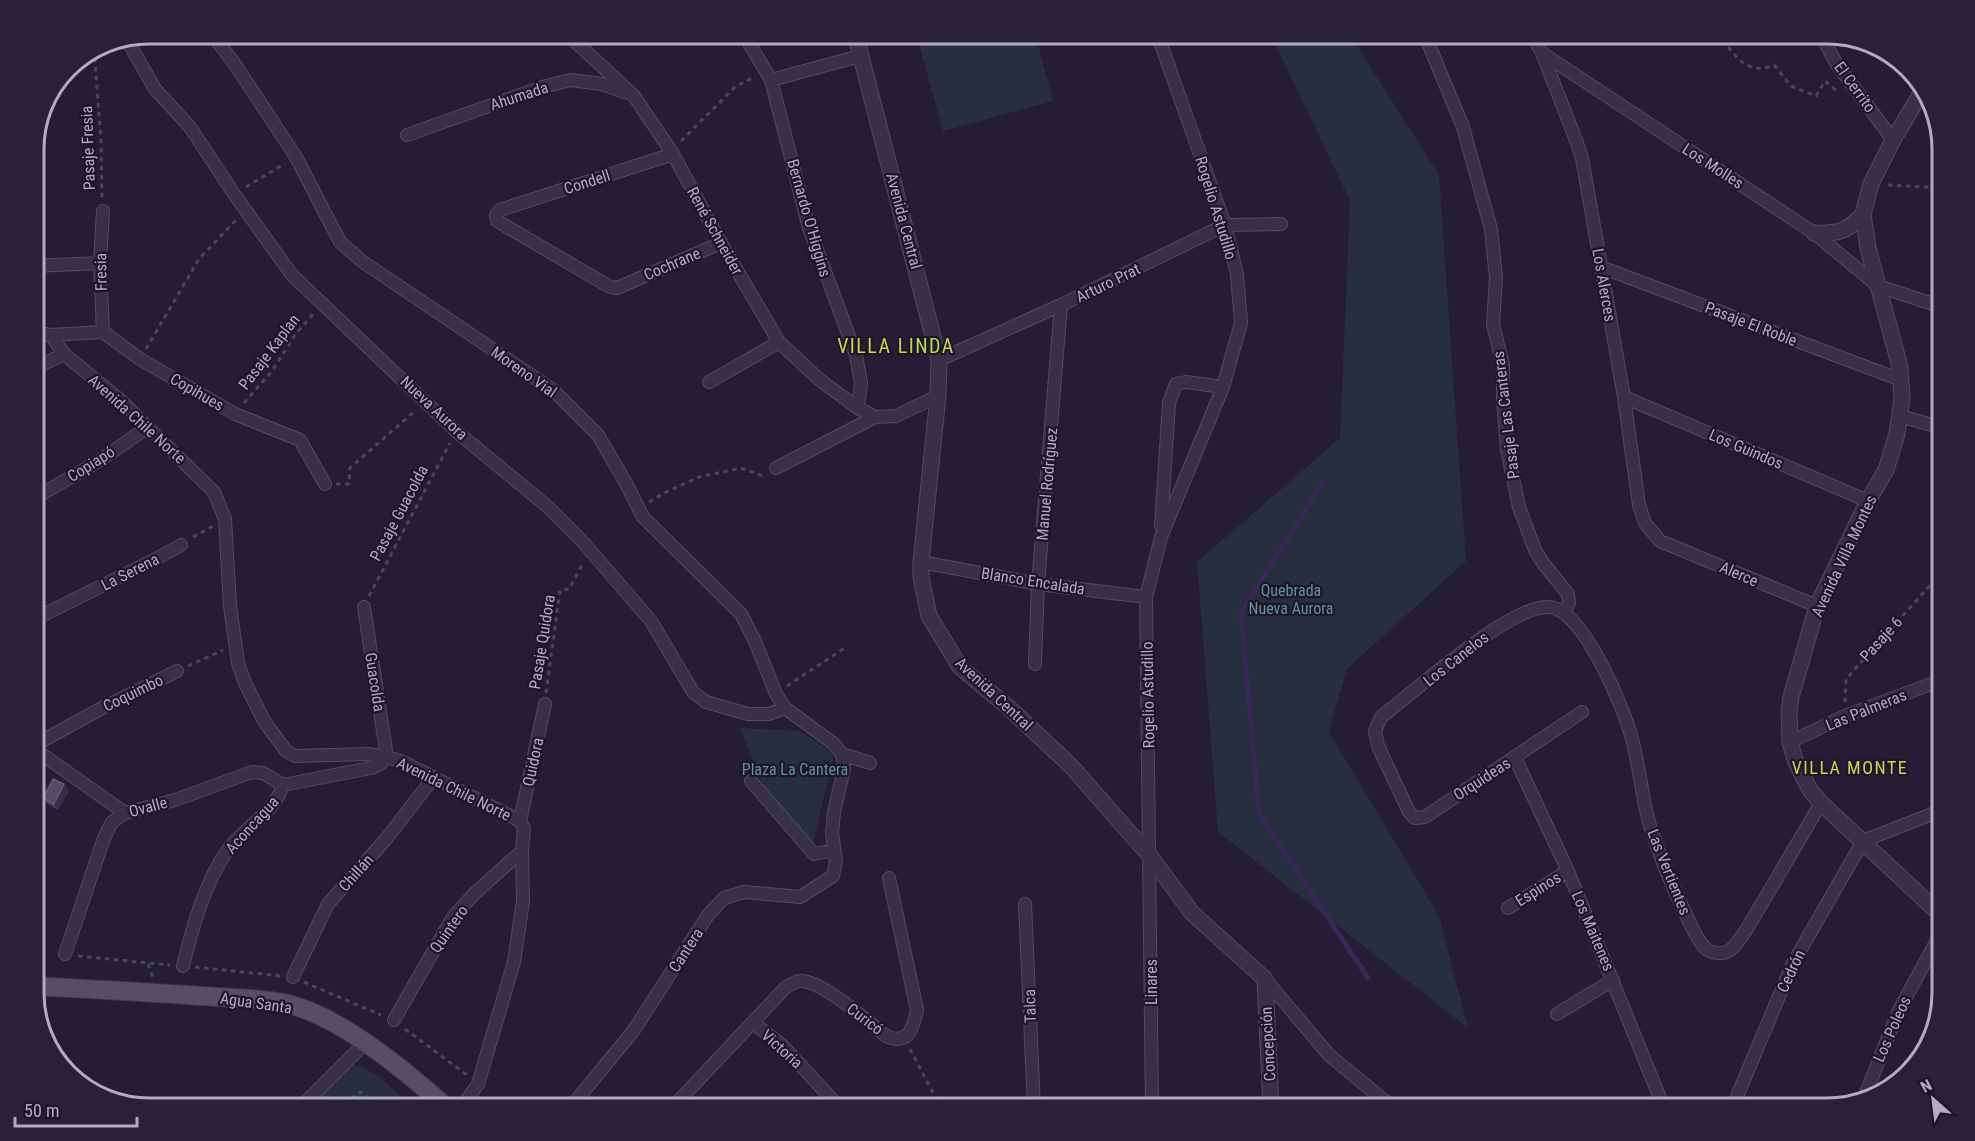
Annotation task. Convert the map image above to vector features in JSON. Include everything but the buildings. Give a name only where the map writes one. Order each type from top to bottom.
[{"type":"main road","name":"Agua Santa","points":[[44,987],[251,999],[288,1005],[322,1017],[365,1043],[411,1076],[436,1098]]},
{"type":"street","name":"Moreno Vial","points":[[219,44],[296,156],[339,242],[363,262],[553,390],[598,435],[643,517],[741,614],[755,641],[776,694],[785,708],[828,739],[842,754],[870,764]]},
{"type":"street","name":"René Schneider","points":[[578,44],[634,96],[672,153],[779,342],[821,381],[858,408],[875,417]]},
{"type":"street","name":"Bernardo O’Higgins","points":[[749,44],[768,75],[809,228],[856,355],[861,383],[858,408]]},
{"type":"street","name":"Avenida Central","points":[[857,44],[939,360],[938,396],[921,562],[921,577],[929,616],[960,667],[1008,707],[1071,766],[1150,856],[1192,914],[1265,979],[1329,1055],[1381,1098]]},
{"type":"street","name":"Rogelio Astudillo","points":[[1150,856],[1146,597],[1161,537],[1223,387],[1241,323],[1236,274],[1225,225],[1161,44]]},
{"type":"street","name":"Pasaje Las Canteras","points":[[1429,44],[1463,127],[1491,229],[1496,278],[1493,324],[1503,365],[1503,408],[1507,449],[1519,507],[1534,550],[1568,594],[1569,603],[1564,613]]},
{"type":"street","name":"Los Alerces","points":[[1537,44],[1582,158],[1624,397],[1639,505],[1645,523],[1660,541]]},
{"type":"street","name":"El Cerrito","points":[[1826,44],[1836,63],[1893,140]]},
{"type":"street","name":"Nueva Aurora","points":[[130,46],[155,89],[190,127],[292,275],[456,430],[548,507],[582,541],[651,621],[693,692],[706,702],[748,714],[769,714],[785,708]]},
{"type":"street","name":"Los Molles","points":[[1542,53],[1814,233],[1878,286]]},
{"type":"street","points":[[768,75],[860,56]]},
{"type":"street","name":"Ahumada","points":[[407,135],[542,87],[571,80],[601,84],[634,96]]},
{"type":"street","points":[[1814,233],[1834,234],[1856,223],[1863,214],[1871,184],[1893,140],[1918,98]]},
{"type":"street","name":"Condell","points":[[624,285],[617,288],[610,287],[497,220],[496,215],[500,210],[672,153]]},
{"type":"street","name":"Fresia","points":[[102,211],[100,263],[103,332]]},
{"type":"street","name":"Avenida Villa Montes","points":[[1863,214],[1868,248],[1897,354],[1901,380],[1900,416],[1892,453],[1878,486],[1868,501],[1818,606],[1791,697],[1790,742],[1802,776],[1821,803],[1932,906]]},
{"type":"street","name":"Arturo Prat","points":[[939,360],[1061,305],[1225,225],[1281,224]]},
{"type":"street","name":"Cochrane","points":[[624,285],[721,243]]},
{"type":"street","points":[[44,266],[100,263]]},
{"type":"street","name":"Pasaje El Roble","points":[[1601,267],[1901,380]]},
{"type":"street","points":[[1878,286],[1931,303]]},
{"type":"street","name":"Manuel Rodríguez","points":[[1035,664],[1038,584],[1061,305]]},
{"type":"street","points":[[44,334],[103,332]]},
{"type":"street","name":"Copihues","points":[[103,332],[140,359],[235,414],[300,440],[326,484]]},
{"type":"street","name":"Avenida Chile Norte","points":[[51,335],[64,354],[120,400],[214,492],[225,519],[230,606],[238,663],[244,683],[264,721],[286,751],[295,756],[309,757],[368,754],[387,757],[403,762],[520,821],[524,829],[520,932],[514,962],[478,1084],[468,1098]]},
{"type":"street","points":[[709,382],[779,342]]},
{"type":"street","points":[[44,364],[64,354]]},
{"type":"street","name":"Rogelio Astudillo","points":[[1161,537],[1169,403],[1176,384],[1186,382],[1223,387]]},
{"type":"street","points":[[777,468],[875,417],[896,416],[938,396]]},
{"type":"street","name":"Los Guindos","points":[[1624,397],[1868,501]]},
{"type":"street","points":[[1900,416],[1931,425]]},
{"type":"street","name":"Copiapó","points":[[44,493],[99,461],[148,427]]},
{"type":"street","name":"Alerce","points":[[1660,541],[1818,606]]},
{"type":"street","name":"La Serena","points":[[44,615],[154,560],[181,544]]},
{"type":"street","name":"Blanco Encalada","points":[[921,562],[1038,584],[1146,597]]},
{"type":"street","name":"Guacolda","points":[[364,607],[387,757]]},
{"type":"street","name":"Los Canelos","points":[[1378,746],[1375,730],[1381,717],[1486,634],[1518,614],[1534,608],[1551,607],[1564,613]]},
{"type":"street","name":"Las Vertientes","points":[[1564,613],[1582,630],[1615,691],[1630,733],[1654,837],[1668,878],[1695,933],[1707,950],[1719,954],[1731,950],[1748,926],[1821,803]]},
{"type":"street","name":"Coquimbo","points":[[44,741],[104,707],[177,671]]},
{"type":"street","name":"Las Palmeras","points":[[1790,742],[1845,716],[1932,684]]},
{"type":"street","name":"Quidora","points":[[520,821],[545,704]]},
{"type":"street","name":"Orquideas","points":[[1378,746],[1409,812],[1415,818],[1425,817],[1582,712]]},
{"type":"street","points":[[751,781],[814,854],[835,855],[832,833],[834,812],[844,769],[842,754]]},
{"type":"street","points":[[44,755],[125,813]]},
{"type":"street","name":"Aconcagua","points":[[183,966],[190,937],[218,865],[229,848],[268,810],[284,785],[371,768],[380,764],[387,757]]},
{"type":"street","name":"Los Maitenes","points":[[1515,758],[1568,871],[1660,1098]]},
{"type":"street","name":"Ovalle","points":[[65,954],[107,829],[117,817],[175,800],[252,772],[263,773],[284,785]]},
{"type":"street","name":"Chillán","points":[[293,977],[328,904],[386,839],[434,777]]},
{"type":"street","points":[[1863,841],[1932,814]]},
{"type":"street","name":"Cedrón","points":[[1737,1098],[1793,963],[1863,841]]},
{"type":"street","name":"Quintero","points":[[394,1020],[453,917],[474,894],[522,851]]},
{"type":"street","name":"Cantera","points":[[578,1098],[634,1030],[708,915],[724,898],[744,892],[800,897],[832,876],[835,855]]},
{"type":"street","name":"Linares","points":[[1150,856],[1152,1098]]},
{"type":"street","name":"Espinos","points":[[1508,908],[1568,871]]},
{"type":"street","name":"Curicó","points":[[753,1023],[789,985],[802,981],[825,989],[886,1036],[895,1040],[904,1038],[914,1027],[917,1010],[889,878]]},
{"type":"street","name":"Talca","points":[[1025,904],[1034,1098]]},
{"type":"street","name":"Los Poleos","points":[[1868,1088],[1898,1012],[1932,950]]},
{"type":"street","name":"Concepción","points":[[1265,979],[1271,1098]]},
{"type":"street","points":[[1557,1014],[1613,980]]},
{"type":"street","name":"Victoria","points":[[682,1098],[753,1023],[782,1045],[831,1098]]},
{"type":"street","points":[[310,1098],[365,1043]]},
{"type":"path","points":[[1726,44],[1744,65],[1762,70],[1774,65],[1791,86],[1816,96],[1825,81],[1842,96]]},
{"type":"path","name":"Pasaje Fresia","points":[[95,59],[101,141],[102,211]]},
{"type":"path","points":[[672,153],[735,87],[768,75]]},
{"type":"path","points":[[234,194],[296,156]]},
{"type":"path","points":[[1871,184],[1931,187]]},
{"type":"path","points":[[140,359],[200,259],[246,209]]},
{"type":"path","name":"Pasaje Kaplan","points":[[235,414],[272,371],[295,335],[322,303]]},
{"type":"path","points":[[326,484],[350,484],[350,468],[426,402]]},
{"type":"path","name":"Pasaje Guacolda","points":[[364,607],[456,430]]},
{"type":"path","points":[[639,508],[664,493],[699,477],[741,468],[758,473],[775,482],[777,468]]},
{"type":"path","points":[[181,544],[225,519]]},
{"type":"path","name":"Pasaje Quidora","points":[[545,704],[560,590],[569,589],[582,565],[582,557]]},
{"type":"path","name":"Pasaje 6","points":[[1845,716],[1846,679],[1932,584]]},
{"type":"path","name":"Coquimbo","points":[[177,671],[235,644]]},
{"type":"path","points":[[776,694],[846,647]]},
{"type":"path","points":[[65,954],[293,977],[394,1020],[478,1084]]},
{"type":"path","points":[[904,1038],[936,1098]]},
{"type":"path","points":[[354,1098],[362,1092],[368,1098]]},
{"type":"green space","points":[[919,44],[1038,44],[1053,101],[943,131]]},
{"type":"green space","name":"Quebrada Nueva Aurora","points":[[1275,44],[1356,44],[1439,175],[1466,561],[1347,669],[1329,732],[1439,916],[1468,1028],[1218,832],[1197,562],[1340,438],[1350,201]]},
{"type":"green space","name":"Plaza La Cantera","points":[[740,728],[800,731],[834,754],[813,844],[764,786]]},
{"type":"green space","points":[[353,1065],[377,1076],[402,1098],[318,1098]]},
{"type":"waterway","points":[[1323,482],[1241,613],[1259,814],[1368,978]]},
{"type":"district","name":"VILLA LINDA","points":[[896,346]]},
{"type":"district","name":"VILLA MONTE","points":[[1850,767]]}]
